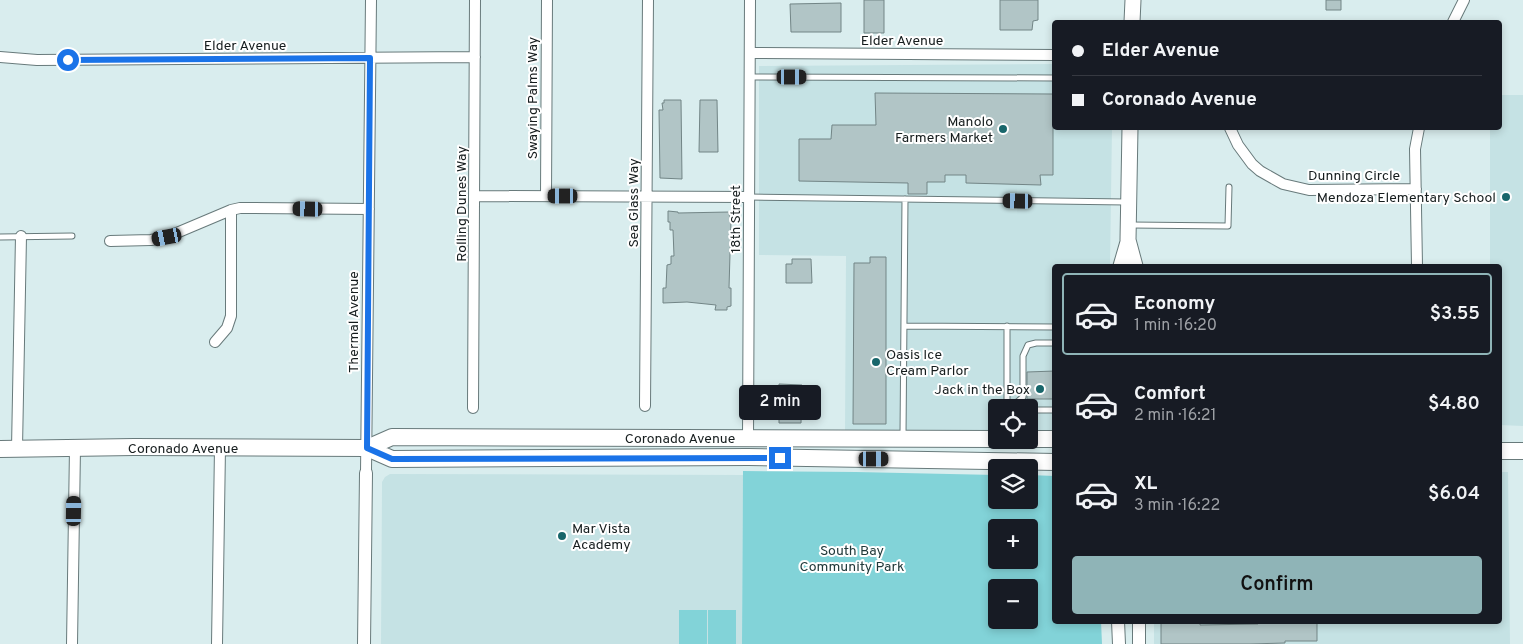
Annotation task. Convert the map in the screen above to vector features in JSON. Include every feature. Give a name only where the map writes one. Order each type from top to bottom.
[{"type":"main road","points":[[1132,0],[1132,20]]},
{"type":"main road","points":[[1130,130],[1128,233],[1135,264]]},
{"type":"main road","points":[[1121,264],[1128,233]]},
{"type":"main road","name":"Coronado Avenue","points":[[367,448],[392,437],[988,439]]},
{"type":"main road","points":[[748,438],[748,457]]},
{"type":"main road","points":[[1038,439],[1052,439]]},
{"type":"main road","name":"Coronado Avenue","points":[[0,449],[367,448],[392,459],[748,457],[1052,462]]},
{"type":"main road","points":[[1502,451],[1523,451]]},
{"type":"street","name":"Thermal Avenue","points":[[364,644],[371,0]]},
{"type":"street","name":"Rolling Dunes Way","points":[[474,408],[475,0]]},
{"type":"street","name":"Swaying Palms Way","points":[[546,196],[547,0]]},
{"type":"street","name":"Sea Glass Way","points":[[645,406],[648,0]]},
{"type":"street","name":"18th Street","points":[[748,438],[750,0]]},
{"type":"street","points":[[1454,20],[1464,0]]},
{"type":"street","name":"Elder Avenue","points":[[750,53],[1052,54]]},
{"type":"street","name":"Elder Avenue","points":[[0,56],[37,60],[475,57]]},
{"type":"street","name":"Dunning Circle","points":[[1231,130],[1238,145],[1252,164],[1260,171],[1283,184],[1309,190],[1416,189]]},
{"type":"street","points":[[1417,264],[1415,149],[1418,130]]},
{"type":"street","points":[[474,196],[749,197]]},
{"type":"street","points":[[110,241],[151,240],[167,237],[240,208],[369,209]]},
{"type":"street","points":[[215,342],[227,328],[231,316],[231,210]]},
{"type":"street","points":[[16,448],[21,236]]},
{"type":"street","points":[[72,644],[75,448]]},
{"type":"street","points":[[217,644],[220,448]]},
{"type":"street","points":[[1118,624],[1119,644]]},
{"type":"street","points":[[1139,644],[1140,624]]},
{"type":"lane","points":[[750,77],[1052,78]]},
{"type":"lane","points":[[1128,233],[1228,226],[1229,187]]},
{"type":"lane","points":[[749,197],[1128,202]]},
{"type":"lane","points":[[903,440],[906,199]]},
{"type":"lane","points":[[0,237],[72,236]]},
{"type":"lane","points":[[904,326],[1052,327]]},
{"type":"lane","points":[[1007,326],[1008,399]]},
{"type":"lane","points":[[1019,399],[1023,396],[1023,356],[1028,345],[1052,343]]},
{"type":"lane","points":[[1038,410],[1052,410]]},
{"type":"shaded area","points":[[1052,64],[1052,130],[1112,130],[1110,264],[1052,264],[1052,431],[1038,431],[1038,399],[988,399],[988,431],[845,433],[846,256],[759,255],[759,66]]},
{"type":"shaded area","name":"Mendoza Elementary School","points":[[1502,95],[1523,95],[1523,426],[1502,425],[1502,264],[1490,264],[1490,130],[1502,130]]},
{"type":"shaded area","points":[[1502,472],[1508,472],[1510,644],[1154,644],[1154,624],[1502,624]]},
{"type":"shaded area","name":"Mar Vista Academy","points":[[390,474],[743,475],[742,644],[381,644],[382,482]]},
{"type":"green space","name":"South Bay Community Park","points":[[743,471],[988,475],[988,509],[1038,509],[1038,475],[1052,476],[1052,624],[1101,624],[1102,644],[742,644]]},
{"type":"green space","points":[[679,610],[707,610],[707,644],[679,644]]},
{"type":"green space","points":[[708,610],[736,610],[736,644],[708,644]]},
{"type":"building","points":[[864,0],[884,0],[884,33],[864,33]]},
{"type":"building","points":[[1000,0],[1038,0],[1038,20],[1033,21],[1032,30],[1000,30]]},
{"type":"building","points":[[1326,0],[1341,0],[1341,10],[1326,10]]},
{"type":"building","points":[[841,3],[841,32],[791,32],[790,4]]},
{"type":"building","points":[[875,93],[1052,94],[1053,175],[1040,175],[1041,185],[966,183],[966,175],[945,175],[945,182],[927,182],[927,194],[908,194],[908,183],[799,181],[799,139],[831,139],[832,125],[876,125]]},
{"type":"building","points":[[664,100],[681,100],[682,179],[660,178],[659,110],[663,110],[662,103],[664,103]]},
{"type":"building","points":[[700,100],[717,100],[718,152],[699,152]]},
{"type":"building","points":[[668,211],[678,213],[729,212],[731,221],[729,288],[731,288],[731,306],[727,307],[727,310],[715,310],[716,305],[687,302],[663,303],[663,288],[666,288],[667,265],[671,264],[671,256],[674,256],[673,230],[670,230]]},
{"type":"building","points":[[870,257],[886,257],[886,424],[853,424],[854,263],[870,263]]},
{"type":"building","points":[[792,259],[811,259],[812,283],[786,283],[786,264],[792,264]]},
{"type":"building","name":"Jack in the Box","points":[[1052,371],[1052,399],[1027,399],[1027,372]]},
{"type":"building","points":[[779,384],[802,385],[801,423],[779,423]]},
{"type":"building","points":[[1161,624],[1317,624],[1317,641],[1250,644],[1161,644]]},
{"type":"place","name":"Manolo Farmers Market","points":[[1003,129]]},
{"type":"place","name":"Mendoza Elementary School","points":[[1506,197]]},
{"type":"place","name":"Oasis Ice Cream Parlor","points":[[876,362]]},
{"type":"place","name":"Jack in the Box","points":[[1040,389]]},
{"type":"place","name":"Mar Vista Academy","points":[[562,536]]},
{"type":"route","points":[[68,60],[370,58],[367,448],[392,459],[780,458]]}]
